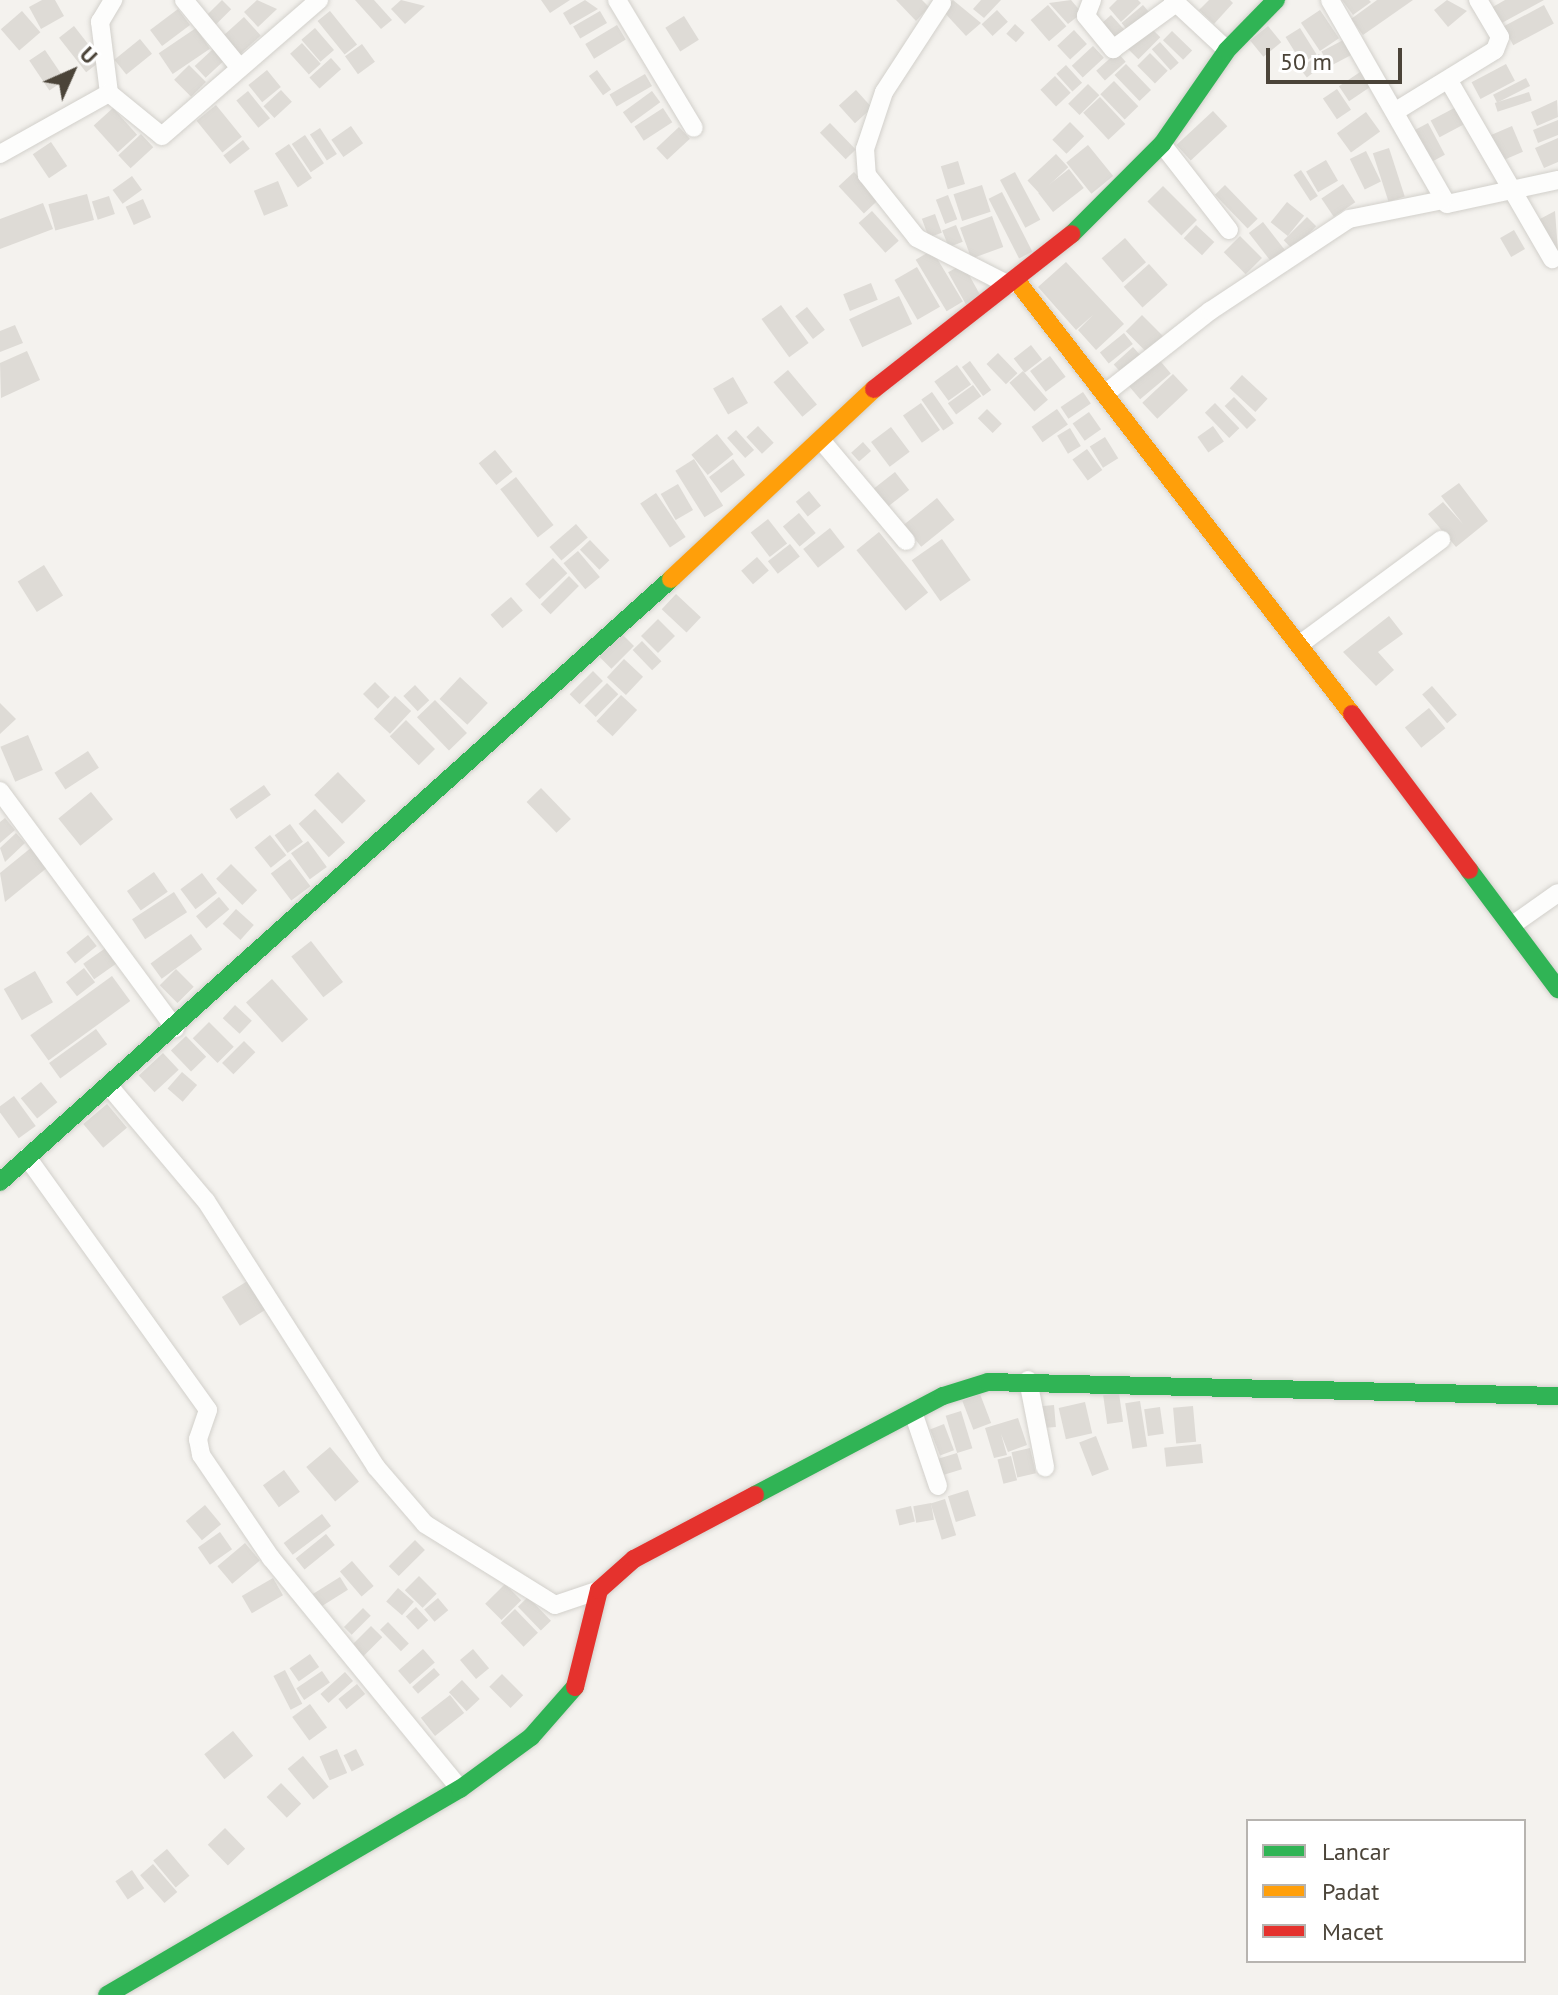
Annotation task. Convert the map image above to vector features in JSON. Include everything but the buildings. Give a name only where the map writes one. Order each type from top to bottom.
[{"type":"street","points":[[113,0],[100,22],[109,93],[162,136],[319,0]]},
{"type":"street","points":[[184,0],[240,68]]},
{"type":"street","points":[[617,0],[694,128]]},
{"type":"street","points":[[1092,0],[1086,16],[1113,49],[1175,2],[1227,50]]},
{"type":"street","points":[[0,1182],[175,1028],[906,361],[1012,282],[1162,144],[1227,50],[1276,0]]},
{"type":"street","points":[[1330,0],[1396,111],[1443,200],[1452,205],[1513,194],[1558,180]]},
{"type":"street","points":[[1396,111],[1449,81],[1499,43],[1478,0]]},
{"type":"street","points":[[942,3],[884,92],[865,149],[867,175],[917,238],[1012,282],[1107,392],[1169,469],[1558,989]]},
{"type":"street","points":[[1449,81],[1552,259]]},
{"type":"street","points":[[0,154],[109,93]]},
{"type":"street","points":[[1162,144],[1229,230]]},
{"type":"street","points":[[1107,392],[1210,311],[1349,219],[1443,200]]},
{"type":"street","points":[[821,440],[906,541]]},
{"type":"street","points":[[1299,645],[1441,540]]},
{"type":"street","points":[[0,791],[175,1028]]},
{"type":"street","points":[[1511,926],[1558,893]]},
{"type":"street","points":[[109,1086],[206,1201],[376,1467],[425,1524],[555,1605],[599,1590],[646,1552],[970,1385],[1028,1380],[1558,1396]]},
{"type":"street","points":[[27,1157],[208,1410],[197,1445],[262,1545],[460,1789]]},
{"type":"street","points":[[1028,1380],[1045,1467]]},
{"type":"street","points":[[913,1412],[938,1486]]},
{"type":"street","points":[[107,1995],[460,1789],[531,1737],[578,1684],[599,1590]]},
{"type":"traffic: fast","points":[[1072,234],[1162,144],[1227,50],[1276,0]]},
{"type":"traffic: fast","points":[[0,1182],[671,579]]},
{"type":"traffic: fast","points":[[1469,870],[1558,989]]},
{"type":"traffic: fast","points":[[755,1495],[943,1396],[988,1382],[1558,1396]]},
{"type":"traffic: fast","points":[[107,1995],[460,1789],[531,1737],[575,1687]]},
{"type":"traffic: slow","points":[[1016,280],[1352,714]]},
{"type":"traffic: slow","points":[[671,579],[874,389]]},
{"type":"traffic: jam","points":[[874,389],[1072,234]]},
{"type":"traffic: jam","points":[[1352,714],[1469,870]]},
{"type":"traffic: jam","points":[[575,1687],[599,1590],[634,1559],[755,1495]]}]
